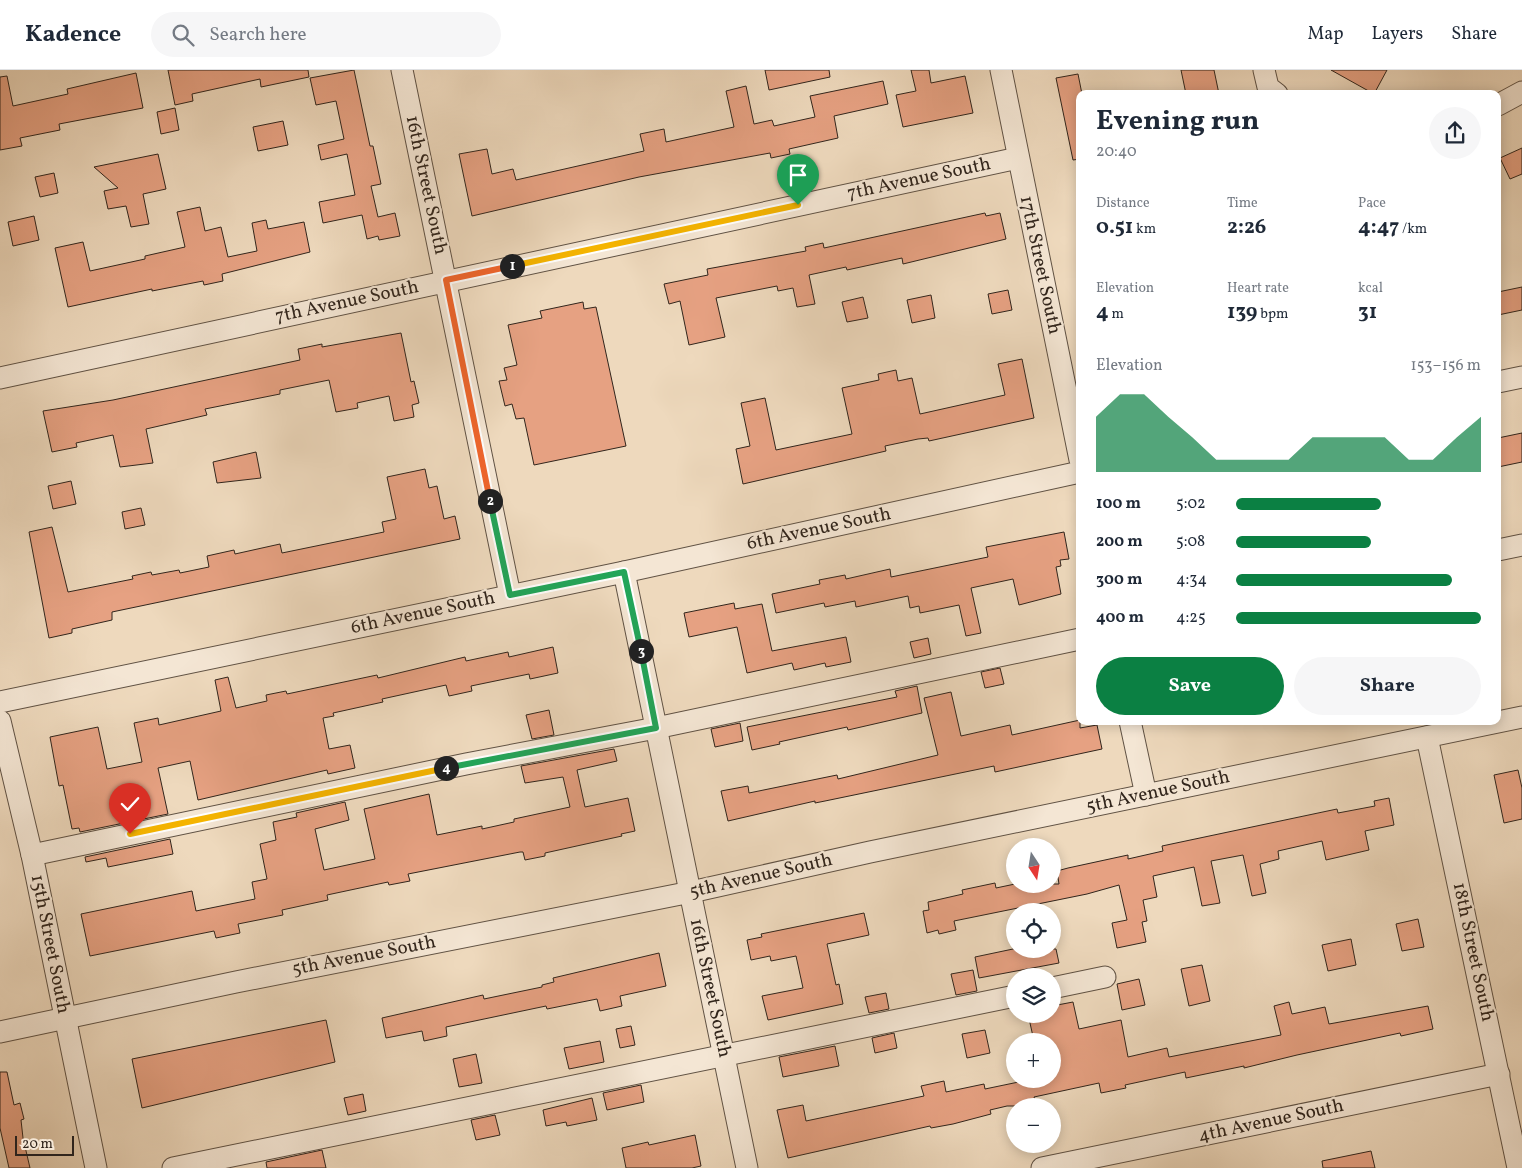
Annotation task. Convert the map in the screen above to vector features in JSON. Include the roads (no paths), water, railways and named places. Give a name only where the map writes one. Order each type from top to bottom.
[{"type":"street","name":"16th Street South","points":[[402,70],[510,595]]},
{"type":"street","name":"17th Street South","points":[[1001,70],[1076,441]]},
{"type":"street","points":[[1501,103],[1522,92]]},
{"type":"street","name":"7th Avenue South","points":[[0,378],[446,280],[1018,158]]},
{"type":"street","points":[[1501,381],[1522,377]]},
{"type":"street","name":"6th Avenue South","points":[[0,702],[624,572],[1076,473]]},
{"type":"street","points":[[1501,549],[1522,545]]},
{"type":"street","name":"16th Street South","points":[[624,572],[747,1168]]},
{"type":"street","points":[[32,855],[466,764],[656,728],[1076,640]]},
{"type":"street","name":"5th Avenue South","points":[[1501,721],[1522,716]]},
{"type":"street","name":"15th Street South","points":[[0,721],[32,855],[96,1168]]},
{"type":"street","points":[[1131,725],[1146,795]]},
{"type":"street","name":"5th Avenue South","points":[[0,1032],[245,980],[690,892],[870,852],[1481,725]]},
{"type":"street","name":"18th Street South","points":[[1427,737],[1518,1168]]},
{"type":"street","points":[[1061,986],[1105,977]]},
{"type":"street","points":[[173,1168],[1006,998]]},
{"type":"street","name":"4th Avenue South","points":[[1042,1168],[1499,1074]]}]
